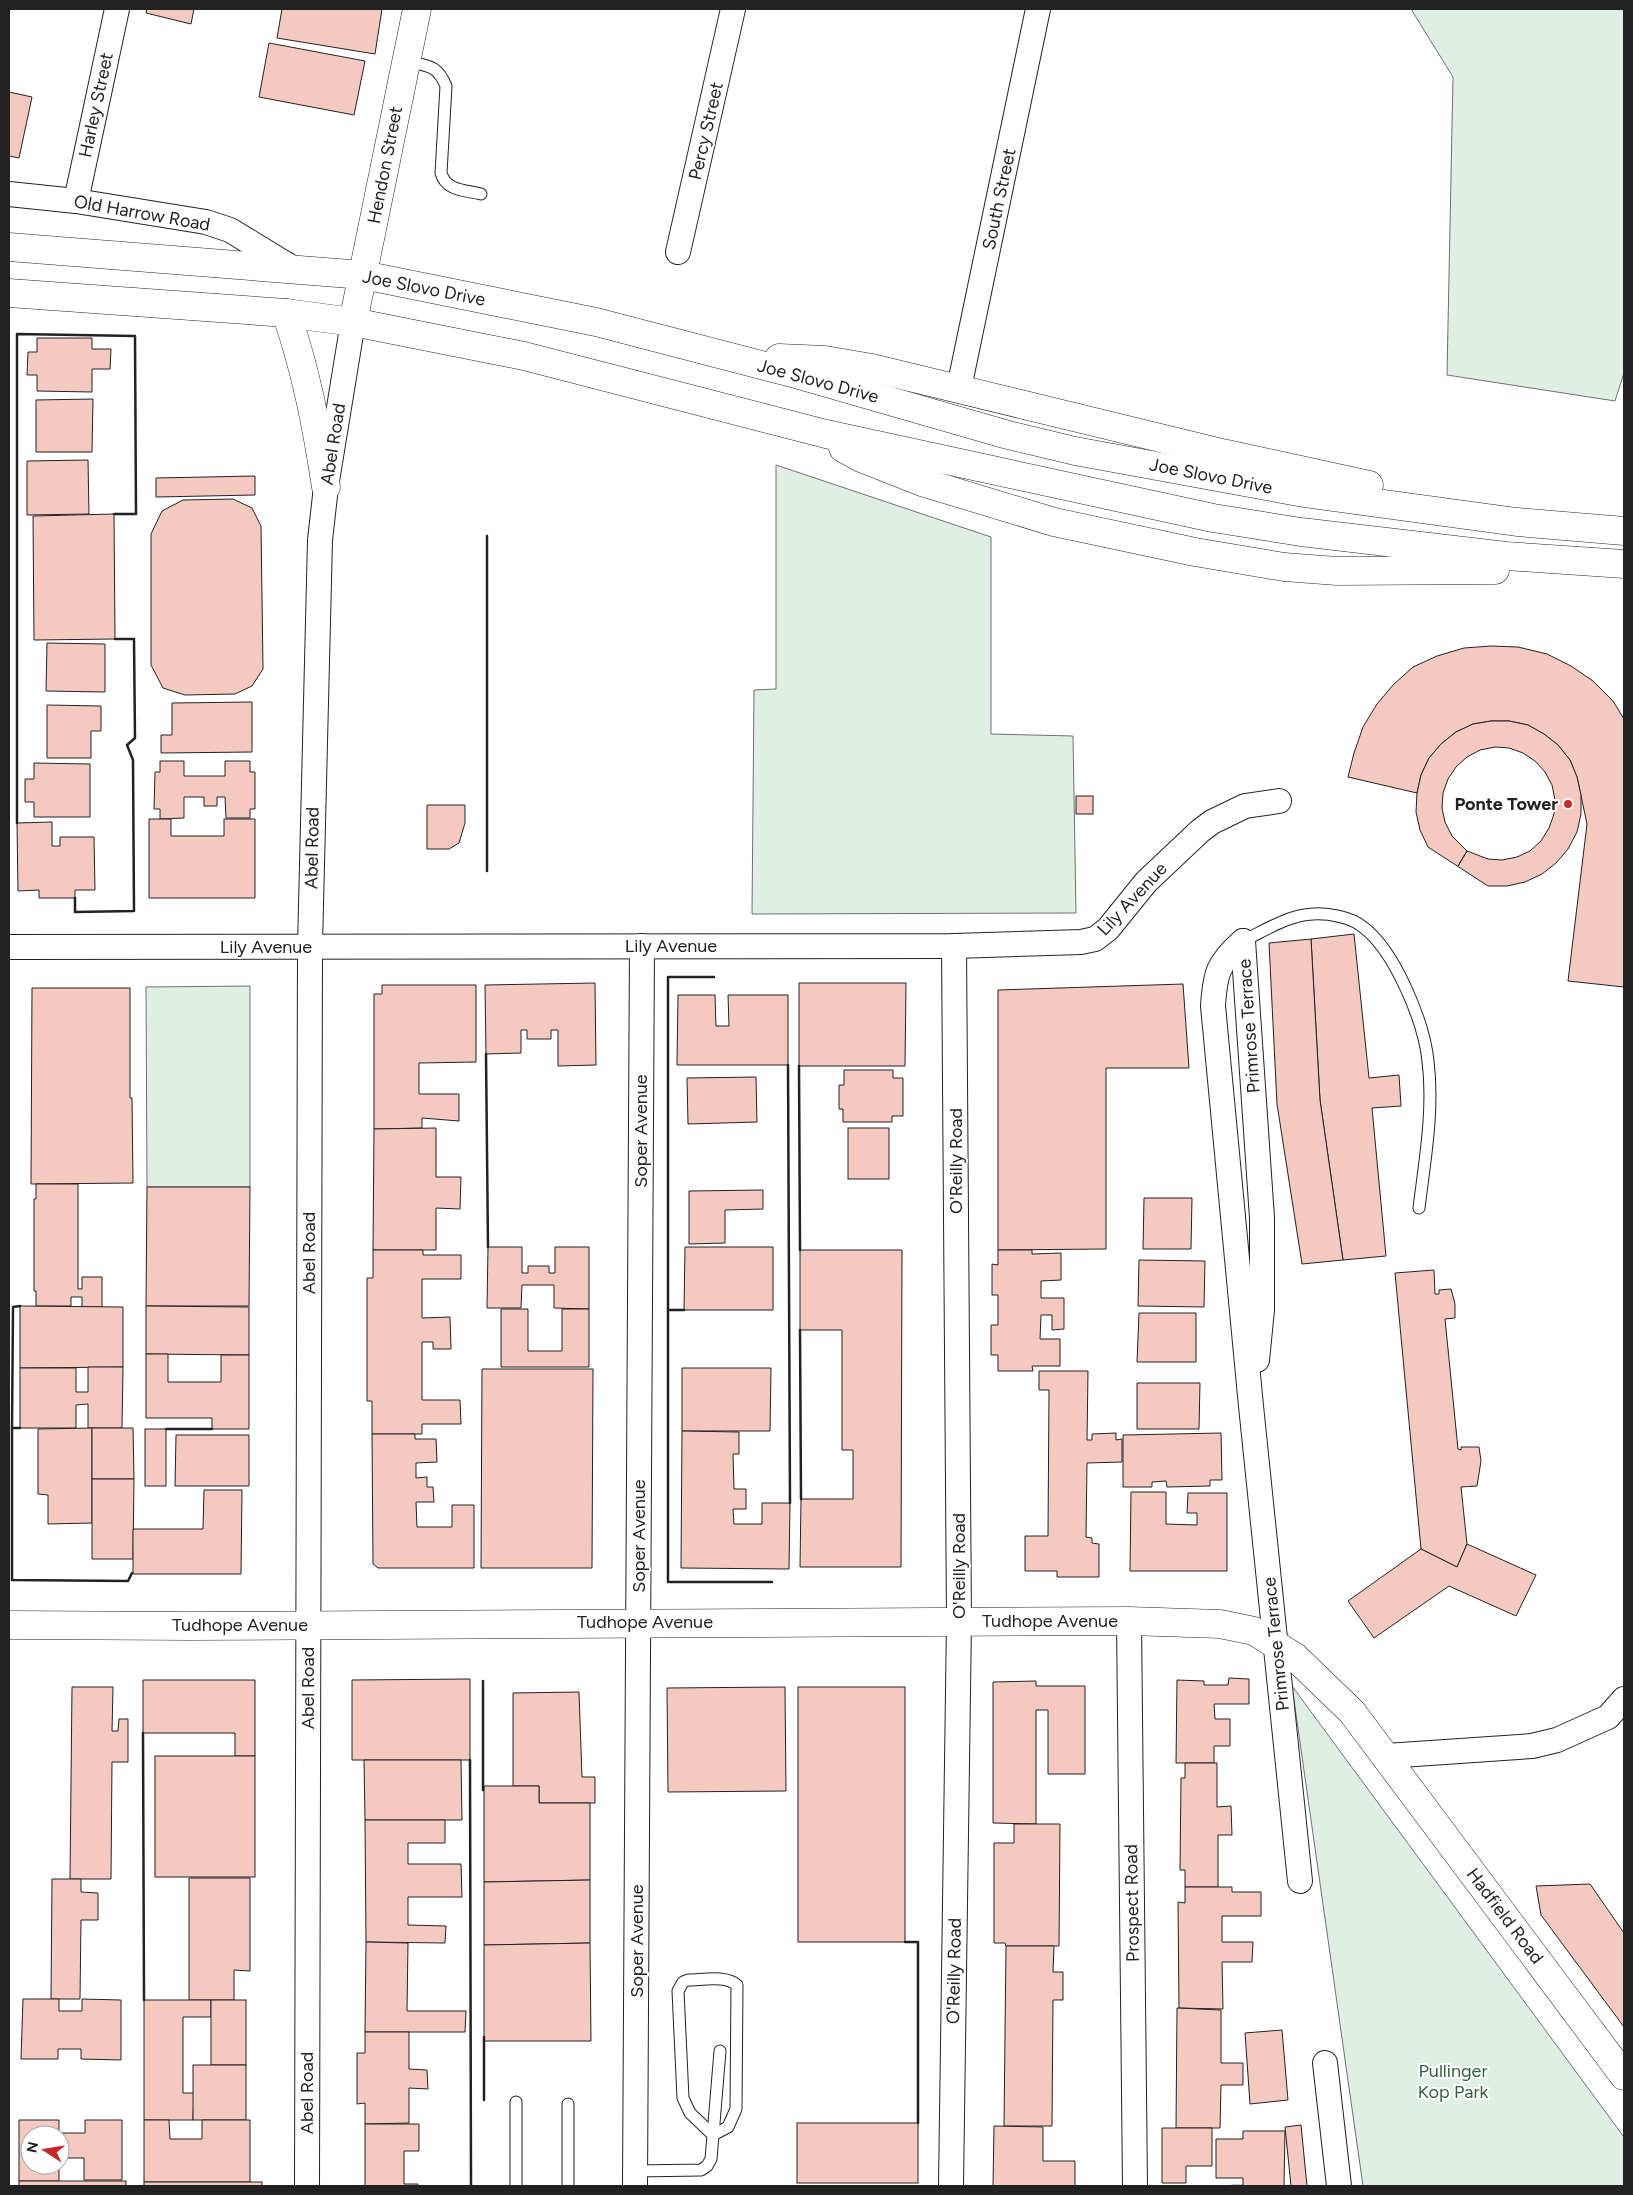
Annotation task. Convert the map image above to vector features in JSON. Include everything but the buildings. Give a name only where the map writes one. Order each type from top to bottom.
[{"type":"main road","name":"Hendon Street","points":[[353,322],[417,9]]},
{"type":"main road","name":"Joe Slovo Drive","points":[[9,247],[363,275],[596,322],[748,361],[955,420],[1075,450],[1304,493],[1517,522],[1624,531]]},
{"type":"main road","points":[[9,293],[286,313],[353,322],[524,356],[826,434],[1152,506],[1301,532],[1506,556],[1624,564]]},
{"type":"main road","points":[[286,313],[298,346],[307,381],[326,487]]},
{"type":"main road","points":[[748,361],[785,358],[825,360],[872,368],[1241,457],[1461,505],[1526,515],[1624,522]]},
{"type":"main road","points":[[826,434],[844,449],[861,458],[922,482],[1054,522],[1195,552],[1284,567],[1337,571],[1507,570],[1624,578]]},
{"type":"main road","name":"Tudhope Avenue","points":[[9,1625],[1129,1621],[1220,1624],[1254,1631],[1276,1644]]},
{"type":"main road","name":"Hadfield Road","points":[[1276,1644],[1296,1657],[1352,1712],[1624,2076]]},
{"type":"street","name":"Harley Street","points":[[76,202],[117,9]]},
{"type":"street","name":"Percy Street","points":[[678,252],[733,9]]},
{"type":"street","name":"South Street","points":[[959,388],[1038,9]]},
{"type":"street","name":"Old Harrow Road","points":[[9,194],[76,202],[206,222],[230,230],[294,269]]},
{"type":"street","name":"Abel Road","points":[[308,2186],[310,946],[320,540],[326,487],[353,322]]},
{"type":"street","name":"Lily Avenue","points":[[9,947],[954,946],[1081,942],[1095,940],[1108,928],[1146,882],[1200,831],[1218,819],[1246,806],[1279,801]]},
{"type":"street","name":"Primrose Terrace","points":[[1243,941],[1262,1218],[1262,1310],[1251,1406]]},
{"type":"street","name":"Primrose Terrace","points":[[1243,941],[1226,956],[1218,972],[1213,1006],[1251,1406],[1300,1881]]},
{"type":"street","name":"Soper Avenue","points":[[635,2179],[642,946]]},
{"type":"street","name":"O'Reilly Road","points":[[951,2186],[960,1621],[954,946]]},
{"type":"street","name":"Prospect Road","points":[[1129,1621],[1135,2186]]},
{"type":"street","points":[[1386,1756],[1532,1746],[1557,1740],[1608,1716],[1624,1699]]},
{"type":"street","points":[[1325,2063],[1339,2186]]},
{"type":"lane","points":[[406,61],[432,67],[441,74],[446,86],[441,173],[444,182],[449,186],[481,194]]},
{"type":"lane","points":[[1243,941],[1296,916],[1313,913],[1351,920],[1362,925],[1376,938],[1402,978],[1418,1020],[1428,1060],[1430,1119],[1419,1208]]},
{"type":"lane","points":[[688,1980],[733,1981],[738,1985],[736,2109],[728,2126],[712,2135],[690,2112],[683,2098],[678,1991],[682,1982],[688,1980]]},
{"type":"lane","points":[[635,2179],[701,2170],[707,2166],[711,2159],[720,2051]]},
{"type":"lane","points":[[516,2102],[516,2186]]},
{"type":"lane","points":[[568,2104],[568,2186]]},
{"type":"green space","points":[[1411,9],[1624,9],[1624,373],[1615,401],[1447,375],[1453,77]]},
{"type":"green space","points":[[776,465],[991,537],[991,734],[1073,736],[1076,913],[752,914],[754,690],[776,689]]},
{"type":"green space","points":[[250,986],[250,1187],[147,1187],[146,987]]},
{"type":"green space","name":"Pullinger Kop Park","points":[[1292,1686],[1624,2137],[1624,2186],[1363,2186]]},
{"type":"wall","points":[[17,823],[17,334],[135,336],[136,514],[114,514]]},
{"type":"wall","points":[[487,536],[487,871]]},
{"type":"wall","points":[[75,898],[75,912],[134,911],[133,760],[127,745],[135,738],[134,639],[115,639]]},
{"type":"wall","points":[[668,1310],[668,977],[714,977]]},
{"type":"wall","points":[[486,1054],[488,1247]]},
{"type":"wall","points":[[788,1065],[790,1503]]},
{"type":"wall","points":[[799,1066],[800,1250]]},
{"type":"wall","points":[[12,1428],[13,1307],[20,1306]]},
{"type":"wall","points":[[684,1310],[668,1310],[668,1582],[772,1582]]},
{"type":"wall","points":[[800,1330],[801,1499]]},
{"type":"wall","points":[[20,1428],[12,1428],[12,1580],[128,1581],[132,1573]]},
{"type":"wall","points":[[166,1429],[212,1429]]},
{"type":"wall","points":[[483,1681],[483,1790]]},
{"type":"wall","points":[[143,1733],[144,2000]]},
{"type":"wall","points":[[470,1760],[471,2186]]},
{"type":"wall","points":[[905,1942],[918,1942],[918,2123]]},
{"type":"wall","points":[[484,2037],[484,2100]]},
{"type":"wall","points":[[1232,2186],[1243,2186]]},
{"type":"place","name":"Ponte Tower","points":[[1568,804]]}]
